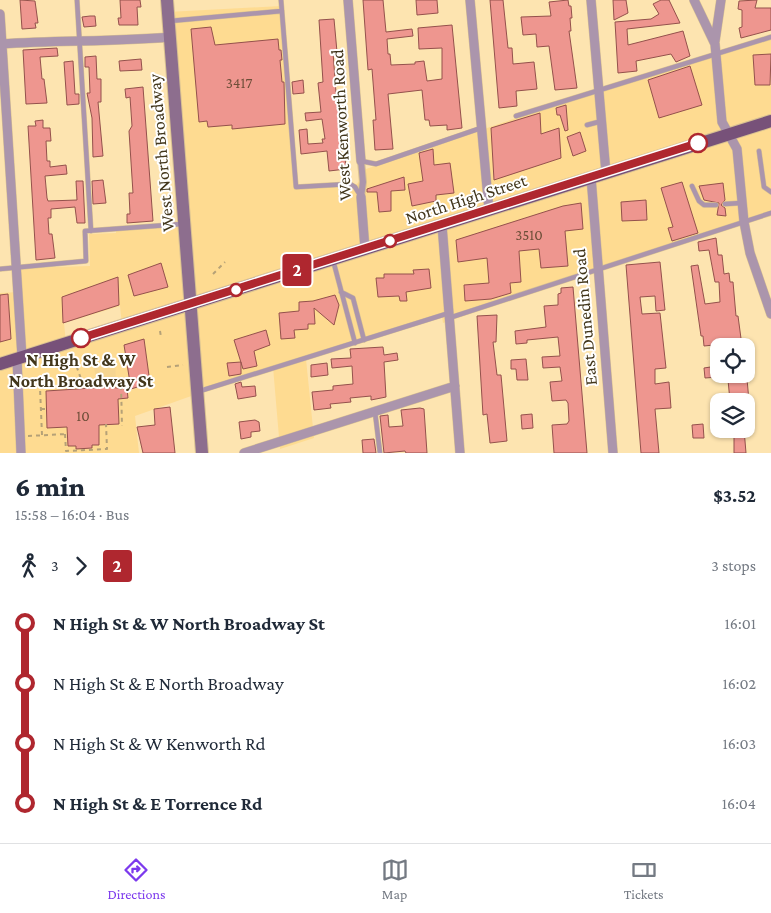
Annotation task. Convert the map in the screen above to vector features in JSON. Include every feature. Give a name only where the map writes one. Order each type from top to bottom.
[{"type":"main road","name":"West North Broadway","points":[[167,0],[202,453]]},
{"type":"main road","name":"North High Street","points":[[0,364],[771,120]]},
{"type":"street","name":"West Kenworth Road","points":[[348,0],[363,182],[361,197],[365,249]]},
{"type":"street","points":[[470,0],[489,210]]},
{"type":"street","points":[[591,0],[606,173]]},
{"type":"street","points":[[694,0],[715,44]]},
{"type":"street","points":[[722,0],[715,44],[722,122],[737,149],[744,222],[750,253],[771,314]]},
{"type":"street","points":[[0,14],[16,268],[21,453]]},
{"type":"street","points":[[1,44],[80,41],[116,42],[170,37]]},
{"type":"street","name":"East Dunedin Road","points":[[591,178],[613,453]]},
{"type":"street","points":[[442,225],[460,453]]},
{"type":"street","points":[[244,453],[455,386]]},
{"type":"lane","points":[[77,0],[91,231]]},
{"type":"lane","points":[[281,0],[296,187],[350,184],[355,186],[361,197]]},
{"type":"lane","points":[[168,21],[282,11]]},
{"type":"lane","points":[[516,116],[771,37]]},
{"type":"lane","points":[[587,125],[602,121]]},
{"type":"lane","points":[[361,161],[376,164],[482,128]]},
{"type":"lane","points":[[759,150],[762,182],[764,188],[771,192]]},
{"type":"lane","points":[[692,186],[699,201],[704,205],[716,205]]},
{"type":"lane","points":[[725,204],[742,203]]},
{"type":"lane","points":[[197,392],[598,270],[771,213]]},
{"type":"lane","points":[[0,269],[86,261],[85,231],[185,224]]},
{"type":"lane","points":[[333,259],[354,343]]},
{"type":"lane","points":[[341,292],[353,298],[364,340]]},
{"type":"lane","points":[[375,412],[380,453]]},
{"type":"path","points":[[213,274],[225,262]]},
{"type":"path","points":[[160,332],[161,337]]},
{"type":"path","points":[[74,359],[81,389]]},
{"type":"path","points":[[167,367],[183,365]]},
{"type":"path","points":[[42,435],[40,388],[58,387],[58,384],[104,382],[104,385],[120,384],[122,426]]},
{"type":"path","points":[[41,409],[46,409]]},
{"type":"path","points":[[20,436],[66,434],[66,451],[107,449],[106,424]]},
{"type":"shaded area","points":[[281,6],[298,189],[357,184],[366,169],[596,91],[771,36],[771,214],[600,269],[443,323],[442,317],[306,359],[314,438],[280,449],[273,367],[135,416],[139,453],[0,453],[0,293],[19,292],[17,268],[90,266],[89,234],[116,233],[116,228],[186,222],[168,12]],"holes":[[[120,306],[122,325],[66,343],[64,323]]]},
{"type":"shaded area","points":[[115,358],[116,383],[97,381],[94,368],[96,368],[96,364]]},
{"type":"building","points":[[20,0],[35,1],[38,23],[35,23],[36,28],[22,29]]},
{"type":"building","points":[[120,0],[140,0],[141,7],[137,7],[138,25],[119,25],[118,18],[121,18]]},
{"type":"building","points":[[363,0],[383,0],[386,32],[412,29],[413,36],[387,39],[391,65],[415,64],[415,62],[424,61],[427,81],[442,79],[442,48],[419,49],[418,28],[452,25],[462,128],[447,130],[447,125],[430,126],[429,120],[425,120],[422,90],[388,94],[393,149],[375,150],[373,120],[376,120],[372,69],[368,70]]},
{"type":"building","points":[[416,0],[437,0],[438,13],[417,15]]},
{"type":"building","points":[[490,0],[503,0],[508,48],[512,48],[513,64],[534,62],[537,89],[516,91],[517,106],[499,108]]},
{"type":"building","points":[[568,0],[569,6],[571,6],[571,31],[569,31],[577,88],[555,90],[549,46],[537,47],[536,34],[523,35],[521,17],[551,16],[549,2]]},
{"type":"building","points":[[613,0],[626,0],[628,13],[614,20]]},
{"type":"building","points":[[661,0],[669,0],[680,23],[627,29],[628,45],[683,31],[690,56],[676,62],[671,54],[636,61],[637,71],[618,73],[615,22],[651,19],[659,14],[653,4]]},
{"type":"building","points":[[757,0],[755,8],[771,8],[771,30],[741,38],[739,28],[742,27],[742,10],[738,9],[739,1]]},
{"type":"building","points":[[95,16],[96,26],[84,27],[82,17]]},
{"type":"building","points":[[334,19],[337,52],[333,52],[341,132],[341,157],[345,157],[346,169],[329,171],[327,151],[301,154],[299,130],[307,129],[308,144],[323,143],[322,139],[325,139],[322,119],[306,121],[305,113],[321,112],[318,83],[323,82],[319,20]]},
{"type":"building","points":[[211,27],[215,45],[278,39],[282,60],[280,60],[282,82],[284,82],[285,124],[232,129],[232,125],[208,127],[207,121],[199,122],[191,29]]},
{"type":"building","points":[[57,48],[58,56],[40,57],[47,103],[26,104],[23,50]]},
{"type":"building","points":[[771,54],[770,85],[755,85],[753,55]]},
{"type":"building","points":[[96,56],[97,79],[101,79],[101,102],[98,102],[103,156],[93,157],[92,118],[87,93],[90,93],[89,67],[85,67],[85,57]]},
{"type":"building","points":[[141,59],[142,70],[120,71],[119,61]]},
{"type":"building","points":[[73,61],[75,94],[79,94],[79,104],[67,105],[64,62]]},
{"type":"building","points":[[690,66],[702,105],[659,118],[648,80]]},
{"type":"building","points":[[303,80],[304,93],[293,94],[292,82]]},
{"type":"building","points":[[143,87],[153,221],[127,223],[127,214],[130,214],[129,193],[133,193],[129,131],[132,126],[130,97],[126,98],[125,89]]},
{"type":"building","points":[[566,105],[568,130],[565,131],[560,115],[557,115],[556,108]]},
{"type":"building","points":[[540,113],[541,134],[559,128],[561,158],[494,180],[491,128]]},
{"type":"building","points":[[43,120],[43,128],[50,128],[51,141],[46,141],[47,161],[50,161],[50,167],[66,165],[67,174],[45,176],[48,201],[77,200],[76,181],[83,181],[85,223],[77,223],[75,207],[51,209],[51,218],[48,218],[49,234],[52,234],[55,258],[36,260],[28,126],[36,126],[35,121]]},
{"type":"building","points":[[580,132],[586,151],[573,156],[567,137]]},
{"type":"building","points":[[433,149],[434,165],[450,163],[454,193],[436,195],[436,201],[412,206],[408,184],[423,181],[419,153]]},
{"type":"building","points":[[404,177],[405,190],[391,191],[391,211],[379,212],[377,192],[367,192],[367,189]]},
{"type":"building","points":[[103,180],[106,203],[93,204],[92,181]]},
{"type":"building","points":[[682,182],[698,233],[672,241],[668,228],[673,227],[661,188]]},
{"type":"building","points":[[723,183],[725,200],[721,205],[725,208],[726,216],[717,215],[719,203],[704,200],[699,186]]},
{"type":"building","points":[[646,200],[647,220],[622,221],[621,202]]},
{"type":"building","points":[[581,203],[583,229],[565,231],[568,266],[541,268],[539,249],[519,251],[521,282],[510,283],[511,293],[491,299],[465,301],[464,285],[489,283],[487,258],[458,262],[456,240],[563,206]]},
{"type":"building","points":[[716,238],[718,255],[722,255],[724,274],[729,273],[730,282],[733,282],[736,316],[738,316],[741,338],[710,338],[710,345],[704,346],[691,266],[698,265],[705,304],[720,302],[719,282],[715,282],[709,250],[699,251],[698,242]]},
{"type":"building","points":[[660,262],[665,310],[656,311],[655,296],[640,297],[642,314],[660,313],[666,368],[655,369],[655,384],[669,382],[671,408],[655,409],[659,453],[641,453],[626,265]]},
{"type":"building","points":[[161,263],[168,287],[134,296],[128,275]]},
{"type":"building","points":[[429,269],[431,288],[406,292],[407,301],[400,301],[399,296],[378,297],[376,278],[384,278],[384,274],[414,274],[413,270]]},
{"type":"building","points":[[118,277],[119,305],[63,323],[62,297]]},
{"type":"building","points":[[573,287],[587,453],[554,453],[552,425],[567,424],[569,421],[568,403],[566,400],[552,401],[550,382],[562,381],[560,367],[543,368],[542,357],[560,356],[558,337],[527,340],[527,343],[516,344],[515,331],[546,327],[544,306],[558,305],[558,294],[561,293],[561,288]]},
{"type":"building","points":[[8,294],[11,339],[0,342],[0,295]]},
{"type":"building","points":[[335,295],[339,305],[334,325],[314,308],[315,324],[308,324],[308,329],[294,330],[295,338],[281,339],[279,313],[299,311],[299,302],[313,301]]},
{"type":"building","points":[[497,315],[496,342],[493,342],[497,375],[501,375],[507,441],[490,443],[487,414],[483,415],[477,316]]},
{"type":"building","points":[[266,330],[270,345],[254,351],[257,366],[243,369],[234,340]]},
{"type":"building","points":[[144,339],[150,383],[131,389],[124,345]]},
{"type":"building","points":[[383,347],[384,355],[397,353],[398,360],[384,362],[386,397],[371,400],[371,396],[350,398],[351,402],[330,404],[331,408],[314,410],[312,392],[333,390],[333,386],[353,384],[352,366],[332,368],[331,359],[351,358],[350,349]]},
{"type":"building","points":[[526,359],[528,380],[517,380],[516,369],[511,369],[511,360]]},
{"type":"building","points":[[241,362],[241,374],[229,376],[227,363]]},
{"type":"building","points":[[327,363],[328,375],[311,377],[311,365]]},
{"type":"building","points":[[710,367],[710,378],[705,378],[704,368]]},
{"type":"building","points":[[241,382],[242,387],[255,386],[256,396],[238,399],[235,384]]},
{"type":"building","points":[[728,383],[747,383],[748,393],[729,393]]},
{"type":"building","points":[[108,387],[127,389],[128,398],[118,399],[119,424],[99,425],[99,445],[92,445],[92,448],[76,449],[76,446],[68,446],[67,427],[47,428],[46,391]]},
{"type":"building","points":[[170,407],[175,453],[143,453],[137,427],[155,425],[154,409]]},
{"type":"building","points":[[424,409],[427,453],[406,453],[405,451],[384,453],[380,416],[388,415],[389,427],[403,426],[401,410]]},
{"type":"building","points":[[532,414],[533,428],[522,429],[521,415]]},
{"type":"building","points":[[255,420],[259,422],[260,431],[251,432],[251,437],[241,439],[239,422]]},
{"type":"building","points":[[703,424],[704,438],[693,438],[692,425]]},
{"type":"building","points":[[734,438],[745,438],[746,453],[734,453]]},
{"type":"building","points":[[374,439],[376,453],[363,453],[362,440]]},
{"type":"bus line","name":"2","points":[[81,338],[698,143]]},
{"type":"place","name":"N High St & W North Broadway St","points":[[81,338]]}]
